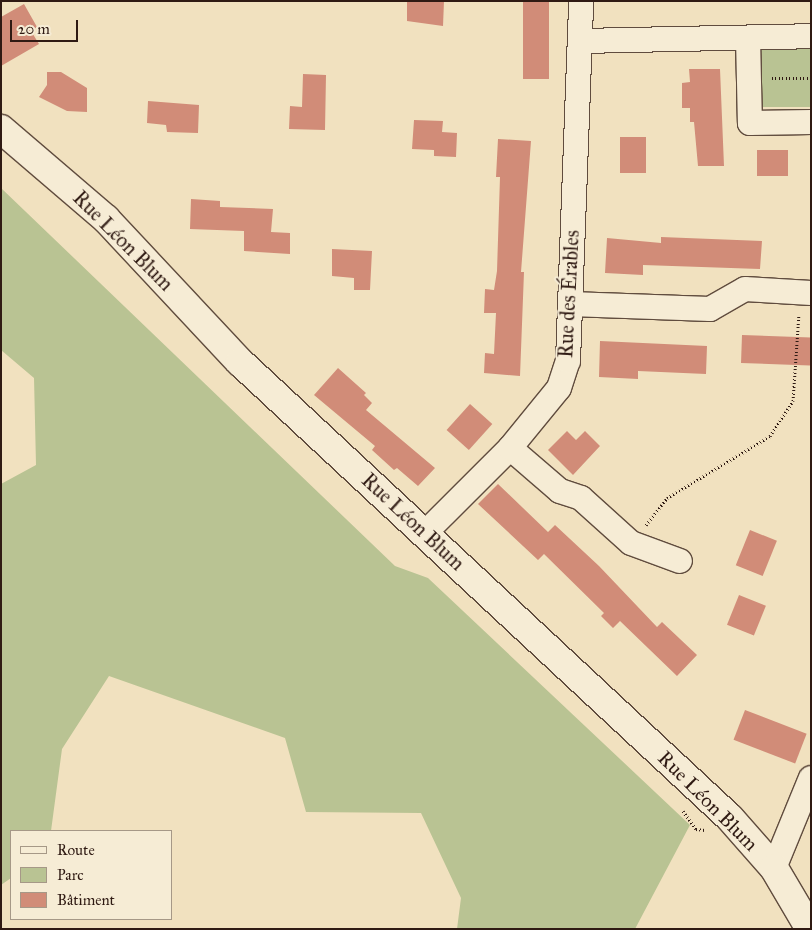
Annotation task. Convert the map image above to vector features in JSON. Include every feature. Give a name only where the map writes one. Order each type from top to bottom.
[{"type":"street","name":"Rue des Érables","points":[[425,533],[510,448],[559,388],[568,361],[581,1]]},
{"type":"street","points":[[581,42],[811,36]]},
{"type":"street","points":[[748,38],[750,123],[811,122]]},
{"type":"street","name":"Rue Léon Blum","points":[[1,129],[106,219],[240,362],[730,818],[774,868],[810,929]]},
{"type":"street","points":[[570,304],[710,308],[745,289],[808,293]]},
{"type":"street","points":[[510,448],[560,491],[581,498],[632,543],[680,562]]},
{"type":"street","points":[[774,868],[811,778]]},
{"type":"path","points":[[749,78],[811,78]]},
{"type":"path","points":[[632,543],[667,498],[770,436],[793,401],[797,322],[808,293]]},
{"type":"green space","points":[[760,46],[811,46],[811,107],[760,107]]},
{"type":"green space","points":[[1,188],[395,566],[428,578],[690,825],[635,929],[457,929],[461,898],[421,813],[306,812],[285,738],[109,676],[62,749],[51,830],[10,830],[10,879],[1,885],[1,484],[36,465],[34,378],[1,350]]},
{"type":"building","points":[[407,1],[444,1],[443,26],[407,21]]},
{"type":"building","points":[[523,1],[549,1],[549,79],[523,79]]},
{"type":"building","points":[[24,4],[37,27],[31,31],[39,44],[1,66],[1,17]]},
{"type":"building","points":[[689,69],[720,69],[724,166],[698,166],[694,122],[690,122],[690,108],[682,108],[682,83],[690,82]]},
{"type":"building","points":[[47,72],[61,72],[87,88],[87,112],[67,111],[39,97],[47,85]]},
{"type":"building","points":[[303,74],[326,75],[325,130],[289,129],[290,106],[302,107]]},
{"type":"building","points":[[148,101],[199,105],[198,133],[167,132],[166,125],[147,123]]},
{"type":"building","points":[[414,120],[443,121],[442,132],[457,133],[456,157],[434,156],[434,150],[412,149]]},
{"type":"building","points":[[620,137],[646,137],[646,173],[620,173]]},
{"type":"building","points":[[498,139],[531,141],[521,272],[524,272],[520,376],[484,373],[485,353],[494,354],[496,313],[484,313],[485,289],[494,290],[497,271],[500,177],[496,177]]},
{"type":"building","points":[[757,150],[788,150],[788,176],[757,176]]},
{"type":"building","points":[[191,199],[220,201],[220,207],[273,209],[271,232],[290,233],[290,254],[244,251],[244,231],[190,229]]},
{"type":"building","points":[[661,237],[762,241],[760,269],[643,265],[643,275],[605,273],[607,238],[661,243]]},
{"type":"building","points":[[332,249],[372,251],[370,290],[354,290],[354,278],[332,276]]},
{"type":"building","points":[[742,335],[811,337],[810,365],[741,363]]},
{"type":"building","points":[[600,341],[707,346],[706,374],[638,371],[638,379],[599,377]]},
{"type":"building","points":[[338,368],[366,393],[364,395],[372,403],[366,410],[435,468],[418,486],[397,468],[394,470],[372,450],[375,446],[314,395]]},
{"type":"building","points":[[470,404],[492,424],[469,450],[447,430]]},
{"type":"building","points":[[567,431],[576,440],[585,431],[600,446],[573,475],[548,450]]},
{"type":"building","points":[[498,484],[548,532],[555,525],[599,566],[657,627],[662,622],[697,655],[677,676],[620,621],[613,628],[601,616],[604,613],[544,554],[538,560],[478,504]]},
{"type":"building","points":[[750,530],[777,541],[763,576],[736,565]]},
{"type":"building","points":[[739,595],[766,606],[754,636],[727,625]]},
{"type":"building","points":[[745,710],[807,734],[795,764],[734,740]]}]
